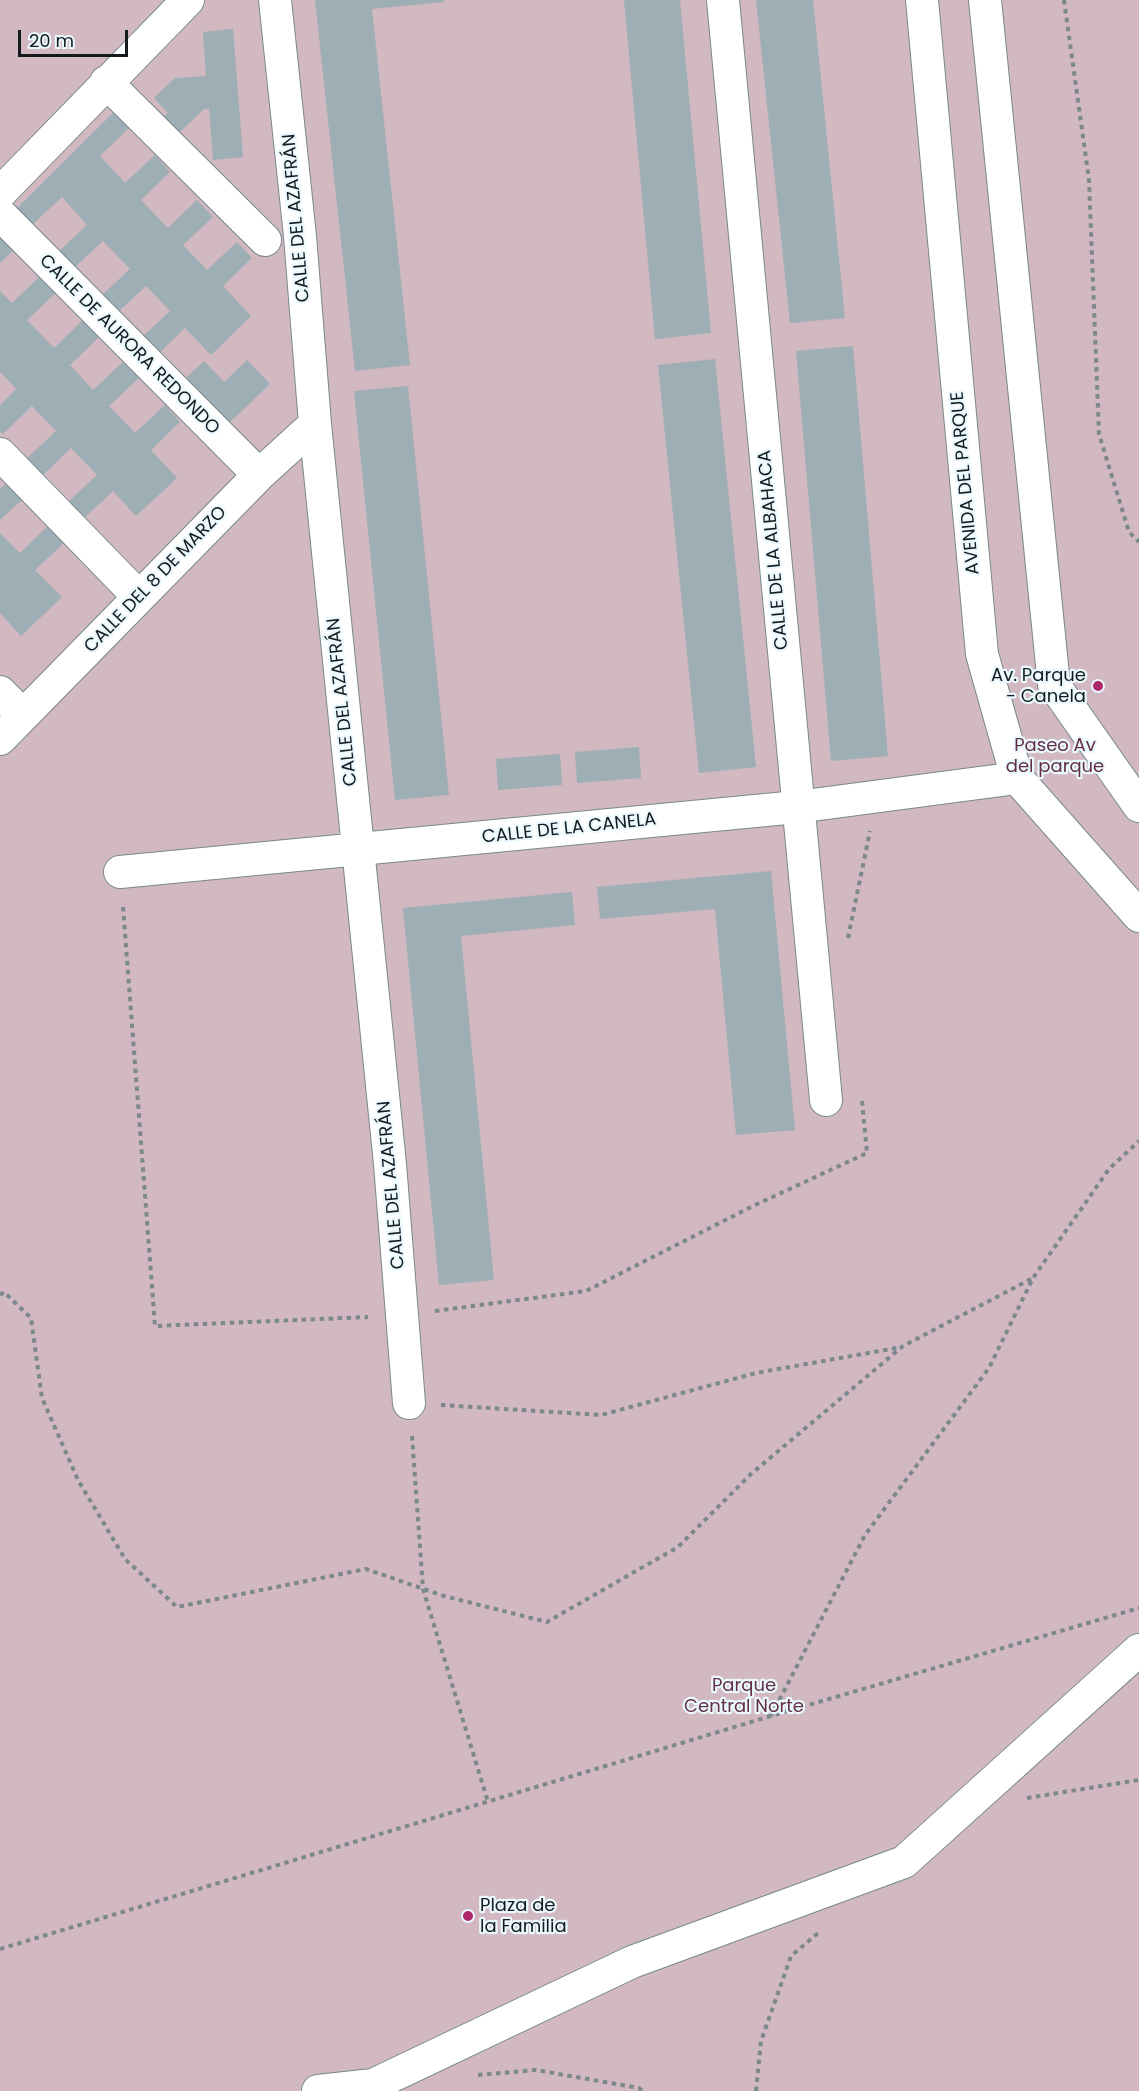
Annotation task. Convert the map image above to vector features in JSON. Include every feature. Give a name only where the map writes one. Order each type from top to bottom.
[{"type":"street","points":[[0,193],[188,0]]},
{"type":"street","name":"CALLE DEL AZAFRÁN","points":[[275,0],[300,237],[315,424],[390,1164],[409,1403]]},
{"type":"street","name":"CALLE DE LA ALBAHACA","points":[[723,0],[826,1100]]},
{"type":"street","name":"AVENIDA DEL PARQUE","points":[[922,0],[982,654],[1017,778],[1139,916]]},
{"type":"street","points":[[985,0],[1054,685],[1139,806]]},
{"type":"street","points":[[106,82],[265,240]]},
{"type":"street","name":"CALLE DE AURORA REDONDO","points":[[0,214],[259,475]]},
{"type":"street","name":"CALLE DEL 8 DE MARZO","points":[[0,739],[259,475],[315,424]]},
{"type":"street","points":[[0,454],[140,597]]},
{"type":"street","points":[[0,692],[23,716]]},
{"type":"street","name":"CALLE DE LA CANELA","points":[[120,872],[797,807],[1017,778]]},
{"type":"street","points":[[318,2091],[373,2085],[628,1950],[904,1862],[1139,1650]]},
{"type":"path","points":[[1064,0],[1089,180],[1098,434],[1129,532],[1139,542]]},
{"type":"path","points":[[849,947],[848,936],[876,798]]},
{"type":"path","points":[[120,872],[155,1326],[403,1315],[586,1291],[753,1206],[867,1153],[862,1096]]},
{"type":"path","points":[[771,1716],[865,1535],[989,1368],[1033,1278],[1109,1169],[1139,1141]]},
{"type":"path","points":[[0,1294],[4,1292],[31,1318],[42,1398],[78,1480],[125,1559],[177,1607],[366,1569],[423,1589],[547,1622],[678,1547],[751,1474],[903,1347],[1033,1278]]},
{"type":"path","points":[[488,1802],[423,1589],[409,1403],[601,1415],[756,1372],[903,1347]]},
{"type":"path","points":[[0,1949],[771,1716],[1139,1608]]},
{"type":"path","points":[[478,2075],[536,2070],[639,2088],[643,2091]]},
{"type":"green space","points":[[0,0],[1139,0],[1139,2091],[0,2091]]},
{"type":"building","points":[[315,0],[444,0],[444,2],[372,9],[410,365],[355,371]]},
{"type":"building","points":[[624,0],[680,0],[711,333],[655,339]]},
{"type":"building","points":[[756,0],[813,0],[845,318],[790,323]]},
{"type":"building","points":[[233,29],[243,157],[213,160],[209,109],[204,109],[179,133],[163,117],[168,113],[154,98],[175,78],[206,76],[203,32]]},
{"type":"building","points":[[114,112],[129,128],[100,156],[125,183],[155,155],[170,172],[141,200],[168,228],[197,200],[213,217],[183,245],[207,270],[237,242],[252,258],[223,286],[251,316],[211,355],[185,328],[156,356],[140,339],[170,311],[146,286],[116,314],[100,297],[130,269],[103,241],[73,269],[57,253],[87,225],[62,197],[32,225],[16,209]]},
{"type":"building","points":[[0,232],[16,248],[0,263]]},
{"type":"building","points":[[41,275],[57,292],[27,320],[54,348],[83,320],[99,337],[70,365],[93,390],[123,362],[139,378],[109,406],[135,433],[165,405],[180,422],[151,450],[177,478],[136,516],[113,491],[83,519],[67,503],[97,475],[71,448],[42,476],[26,459],[56,431],[32,406],[3,434],[0,432],[0,405],[16,389],[0,372],[0,291],[12,303]]},
{"type":"building","points":[[853,346],[888,756],[831,761],[796,351]]},
{"type":"building","points":[[715,359],[756,767],[699,773],[658,365]]},
{"type":"building","points":[[247,360],[270,384],[224,428],[181,383],[204,361],[224,382]]},
{"type":"building","points":[[408,386],[449,795],[395,800],[354,391]]},
{"type":"building","points":[[8,482],[24,498],[0,520],[0,489]]},
{"type":"building","points":[[49,525],[65,542],[35,570],[62,597],[21,636],[0,613],[0,533],[20,553]]},
{"type":"building","points":[[639,747],[641,778],[577,783],[575,752]]},
{"type":"building","points":[[560,754],[562,785],[498,790],[496,759]]},
{"type":"building","points":[[771,871],[795,1130],[736,1135],[715,909],[600,919],[597,887]]},
{"type":"building","points":[[572,892],[575,925],[461,936],[494,1280],[439,1285],[403,908]]},
{"type":"place","name":"Av. Parque - Canela","points":[[1098,686]]},
{"type":"place","name":"Plaza de la Familia","points":[[468,1916]]},
{"type":"park label","name":"Paseo Av del parque","points":[[1055,756]]},
{"type":"park label","name":"Parque Central Norte","points":[[744,1696]]}]
